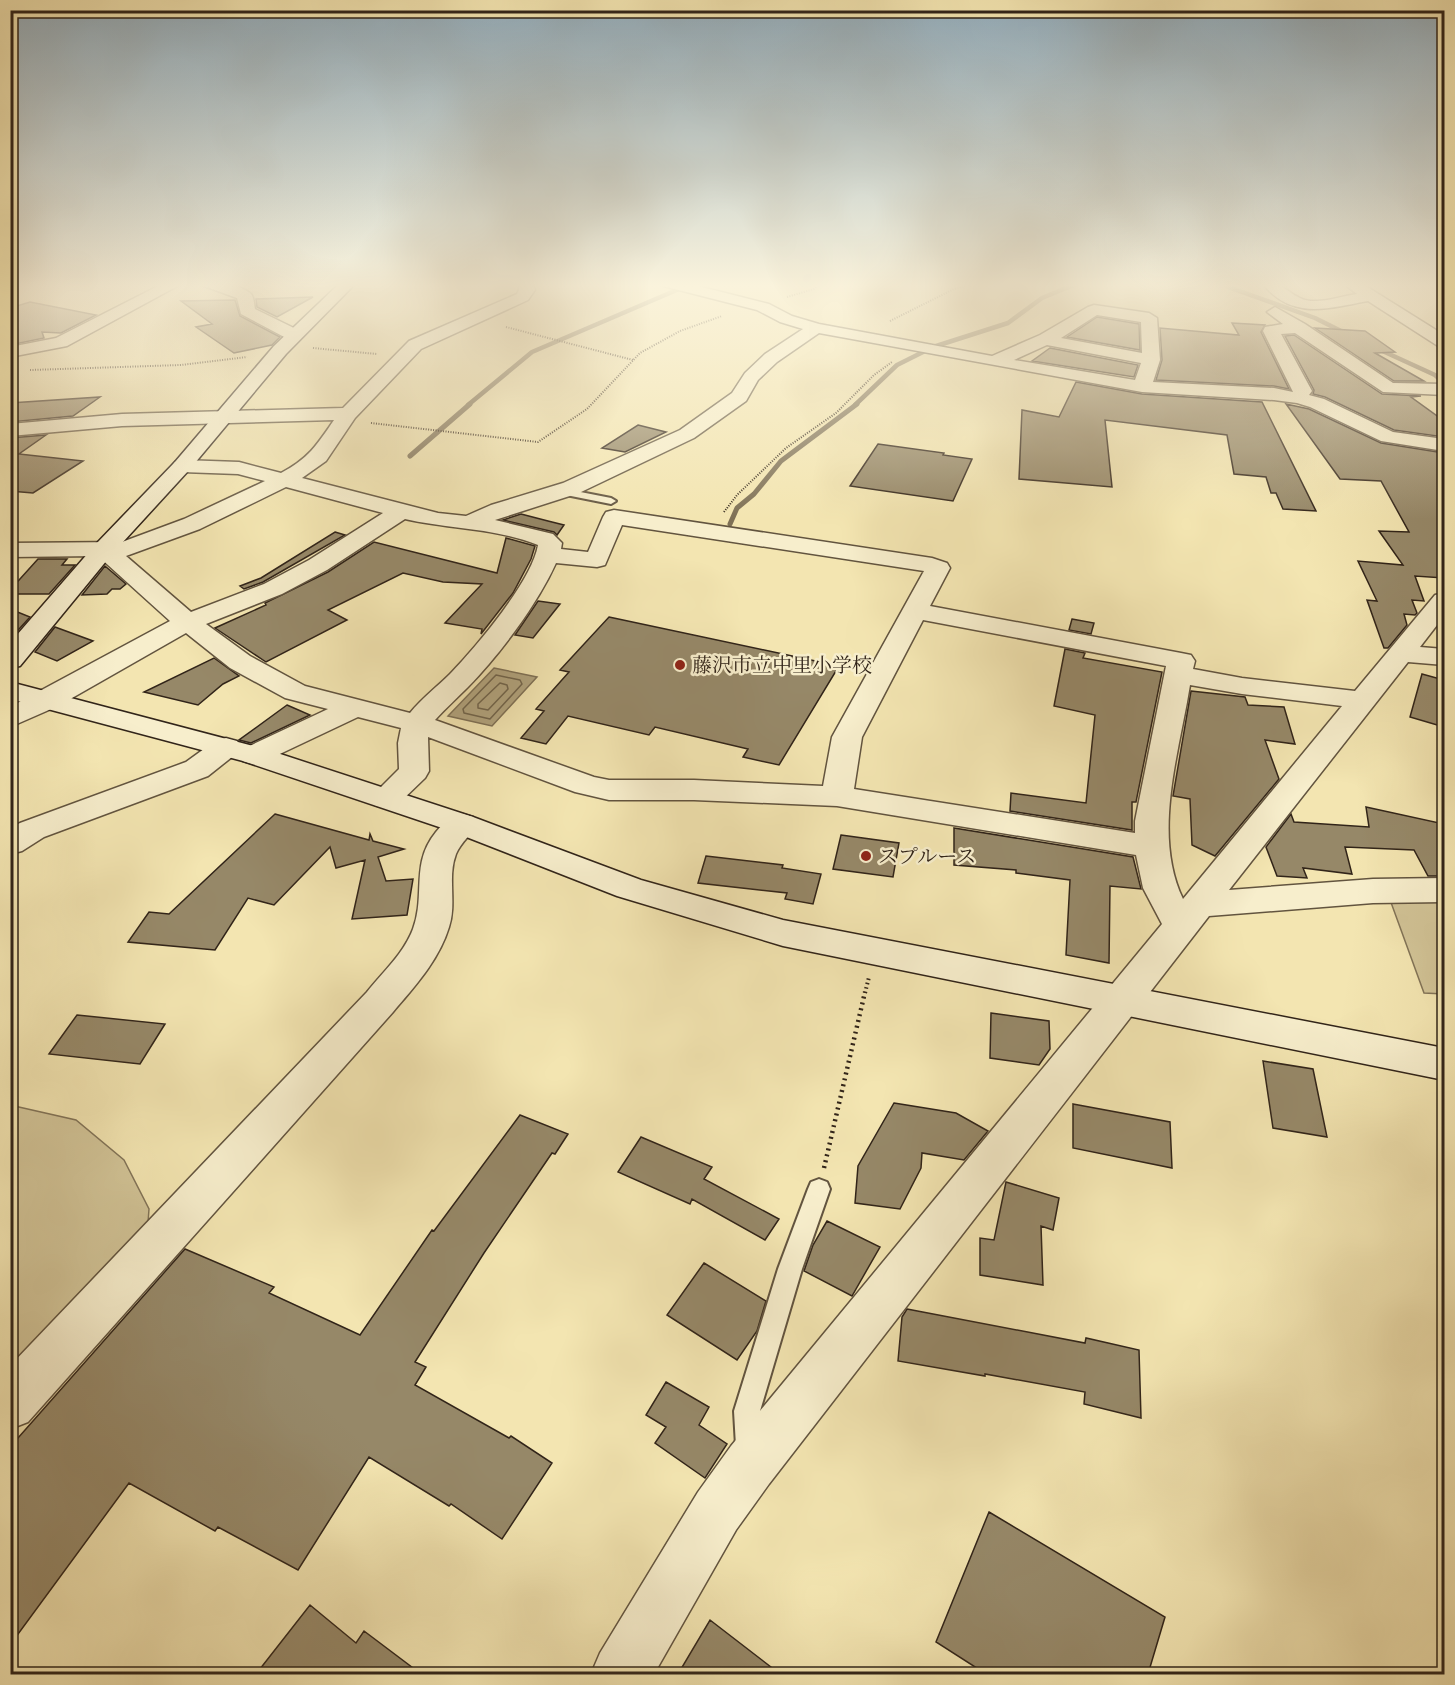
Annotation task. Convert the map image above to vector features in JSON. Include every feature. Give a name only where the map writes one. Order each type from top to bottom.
[{"type":"street","points":[[10,660],[104,549],[182,466],[270,362]]},
{"type":"street","points":[[10,550],[125,549],[157,538],[285,479],[319,457],[346,417],[398,362]]},
{"type":"street","points":[[469,523],[499,510],[591,479],[687,434],[739,397],[751,377],[767,362]]},
{"type":"street","points":[[994,362],[1142,387],[1185,392],[1274,394],[1298,398],[1317,403],[1371,431],[1388,437],[1444,445]]},
{"type":"street","points":[[1142,387],[1150,362]]},
{"type":"street","points":[[1287,362],[1303,391],[1298,398]]},
{"type":"street","points":[[1350,362],[1389,388],[1444,389]]},
{"type":"street","points":[[10,430],[122,420],[222,416],[346,417]]},
{"type":"street","points":[[182,466],[239,468],[401,511],[546,539],[551,547],[538,579],[464,676],[417,723],[411,739],[414,771],[386,798]]},
{"type":"street","points":[[10,718],[48,700],[187,622],[273,589],[318,565],[401,511]]},
{"type":"street","points":[[549,555],[597,560],[614,517],[932,565],[938,568],[847,737],[837,796]]},
{"type":"street","points":[[104,549],[187,622],[240,662],[295,692],[417,723],[586,785],[609,790],[694,790],[837,796],[1150,847]]},
{"type":"street","points":[[621,1674],[717,1511],[750,1465],[1444,600]]},
{"type":"street","points":[[913,611],[1181,661],[1151,821],[1150,847],[1157,884],[1168,907],[1190,915],[1373,891],[1444,890]]},
{"type":"street","points":[[1401,653],[1444,657]]},
{"type":"street","points":[[1179,675],[1242,686],[1362,700]]},
{"type":"street","points":[[10,690],[240,751],[462,824],[671,902],[783,933],[1444,1064]]},
{"type":"street","points":[[10,843],[32,830],[353,708]]},
{"type":"street","points":[[10,1404],[372,1011],[413,962],[433,924],[439,853],[462,824]]},
{"type":"lane","points":[[560,491],[611,501]]},
{"type":"lane","points":[[750,1465],[747,1411],[790,1269],[819,1189]]},
{"type":"path","points":[[25,370],[200,364],[209,362]]},
{"type":"path","points":[[346,417],[538,442],[587,409],[632,362]]},
{"type":"path","points":[[714,532],[729,504],[779,454],[836,413],[883,368],[897,362]]},
{"type":"path","points":[[819,1189],[875,953]]},
{"type":"shaded area","points":[[1389,897],[1444,897],[1444,994],[1424,993]]},
{"type":"shaded area","points":[[10,1105],[76,1120],[124,1160],[149,1209],[145,1264],[10,1403]]},
{"type":"water","points":[[494,668],[537,677],[492,726],[448,716]]},
{"type":"building","points":[[1036,362],[1121,362],[1138,365],[1134,377]]},
{"type":"building","points":[[1162,362],[1276,362],[1289,389],[1274,386],[1156,380]]},
{"type":"building","points":[[1299,362],[1334,362],[1382,394],[1421,396],[1411,397],[1444,421],[1444,437],[1394,430],[1325,397],[1313,394],[1314,390]]},
{"type":"building","points":[[1365,362],[1390,362],[1424,381],[1394,381]]},
{"type":"building","points":[[1076,382],[1142,394],[1262,402],[1316,511],[1283,509],[1276,493],[1271,493],[1266,477],[1234,474],[1227,435],[1105,420],[1112,487],[1019,479],[1022,410],[1059,417]]},
{"type":"building","points":[[100,397],[73,416],[10,422],[10,403]]},
{"type":"building","points":[[1286,404],[1309,409],[1381,443],[1444,453],[1444,578],[1415,576],[1424,601],[1412,600],[1417,613],[1415,615],[1404,614],[1407,625],[1388,648],[1384,648],[1367,600],[1377,601],[1358,561],[1403,565],[1379,531],[1409,532],[1381,481],[1340,479]]},
{"type":"building","points":[[638,425],[666,432],[625,452],[602,448]]},
{"type":"building","points":[[46,435],[19,454],[83,461],[33,493],[10,491],[10,438]]},
{"type":"building","points":[[878,444],[972,459],[953,501],[850,486]]},
{"type":"building","points":[[521,514],[564,525],[557,535],[554,532],[503,520]]},
{"type":"building","points":[[335,532],[345,535],[263,582],[244,589],[240,586],[261,578]]},
{"type":"building","points":[[506,538],[535,546],[531,559],[513,593],[481,634],[482,629],[445,623],[482,584],[443,582],[403,573],[328,610],[347,620],[266,662],[215,628],[266,605],[265,603],[328,572],[374,542],[497,573]]},
{"type":"building","points":[[38,559],[67,559],[62,565],[75,565],[49,594],[10,594],[10,590]]},
{"type":"building","points":[[105,566],[126,584],[120,589],[112,589],[107,594],[82,595]]},
{"type":"building","points":[[538,601],[560,604],[533,638],[515,635]]},
{"type":"building","points":[[10,609],[30,617],[10,639]]},
{"type":"building","points":[[609,617],[839,666],[779,765],[743,757],[748,749],[655,727],[649,735],[568,716],[546,744],[521,738],[544,711],[536,709],[569,672],[560,670]]},
{"type":"building","points":[[1072,619],[1094,623],[1091,634],[1069,630]]},
{"type":"building","points":[[55,627],[93,641],[57,661],[35,652]]},
{"type":"building","points":[[1065,649],[1085,653],[1083,658],[1162,672],[1136,802],[1132,802],[1132,830],[1010,811],[1011,793],[1086,803],[1095,715],[1054,706]]},
{"type":"building","points":[[214,658],[239,676],[223,684],[198,705],[144,692]]},
{"type":"building","points":[[1422,674],[1444,680],[1444,727],[1410,717]]},
{"type":"building","points":[[1191,691],[1245,697],[1248,705],[1284,707],[1295,744],[1265,740],[1279,779],[1215,856],[1192,845],[1190,799],[1173,796]]},
{"type":"building","points":[[287,705],[310,715],[251,743],[239,740]]},
{"type":"building","points":[[1366,807],[1444,824],[1444,876],[1428,876],[1414,850],[1345,847],[1352,874],[1303,868],[1307,878],[1277,876],[1266,847],[1291,814],[1294,822],[1369,827]]},
{"type":"building","points":[[275,814],[369,840],[370,834],[373,841],[404,849],[378,857],[386,881],[413,879],[407,915],[352,919],[365,860],[336,868],[330,847],[274,905],[248,898],[215,950],[128,942],[149,912],[169,914]]},
{"type":"building","points":[[954,828],[1133,857],[1141,889],[1110,886],[1109,963],[1066,955],[1070,880],[1016,873],[1016,870],[954,865]]},
{"type":"building","name":"スプルース","points":[[841,835],[899,843],[893,877],[833,869]]},
{"type":"building","points":[[706,856],[783,865],[782,868],[821,874],[813,904],[785,899],[787,893],[698,883]]},
{"type":"building","points":[[991,1013],[1049,1021],[1050,1049],[1039,1065],[990,1058]]},
{"type":"building","points":[[77,1015],[165,1024],[140,1064],[49,1054]]},
{"type":"building","points":[[1263,1061],[1313,1069],[1327,1137],[1273,1128]]},
{"type":"building","points":[[894,1103],[956,1113],[988,1131],[964,1160],[922,1153],[921,1168],[900,1209],[855,1203],[858,1166]]},
{"type":"building","points":[[1073,1104],[1170,1122],[1172,1168],[1073,1148]]},
{"type":"building","points":[[520,1115],[568,1134],[555,1154],[552,1153],[484,1253],[415,1362],[426,1367],[415,1385],[509,1438],[511,1436],[552,1463],[502,1539],[451,1504],[449,1506],[369,1457],[298,1570],[218,1527],[215,1531],[129,1483],[10,1645],[10,1447],[185,1249],[274,1287],[269,1293],[360,1335],[432,1230],[434,1231]]},
{"type":"building","points":[[641,1137],[712,1167],[704,1179],[779,1219],[765,1240],[692,1199],[690,1204],[618,1172]]},
{"type":"building","points":[[1006,1182],[1059,1198],[1053,1230],[1041,1226],[1043,1285],[980,1275],[980,1238],[994,1240]]},
{"type":"building","points":[[827,1221],[880,1247],[852,1296],[804,1271],[813,1245]]},
{"type":"building","points":[[704,1263],[766,1301],[757,1331],[737,1360],[667,1315]]},
{"type":"building","points":[[907,1309],[1085,1343],[1086,1338],[1139,1350],[1141,1418],[1084,1404],[1085,1392],[898,1361],[902,1317]]},
{"type":"building","points":[[666,1382],[709,1407],[699,1425],[727,1444],[705,1478],[655,1443],[666,1427],[646,1415]]},
{"type":"building","points":[[989,1512],[1165,1617],[1148,1674],[986,1674],[936,1642]]},
{"type":"building","points":[[310,1605],[356,1643],[364,1631],[421,1674],[256,1674]]},
{"type":"building","points":[[710,1620],[780,1674],[678,1674]]},
{"type":"waterway","points":[[468,405],[520,362]]},
{"type":"waterway","points":[[855,405],[897,365],[904,362]]},
{"type":"waterway","points":[[1406,362],[1435,375],[1444,383]]},
{"type":"waterway","points":[[410,456],[470,404]]},
{"type":"waterway","points":[[730,524],[737,508],[754,494],[781,461],[857,404]]},
{"type":"place","name":"藤沢市立中里小学校","points":[[680,665]]},
{"type":"place","name":"スプルース","points":[[866,856]]}]
